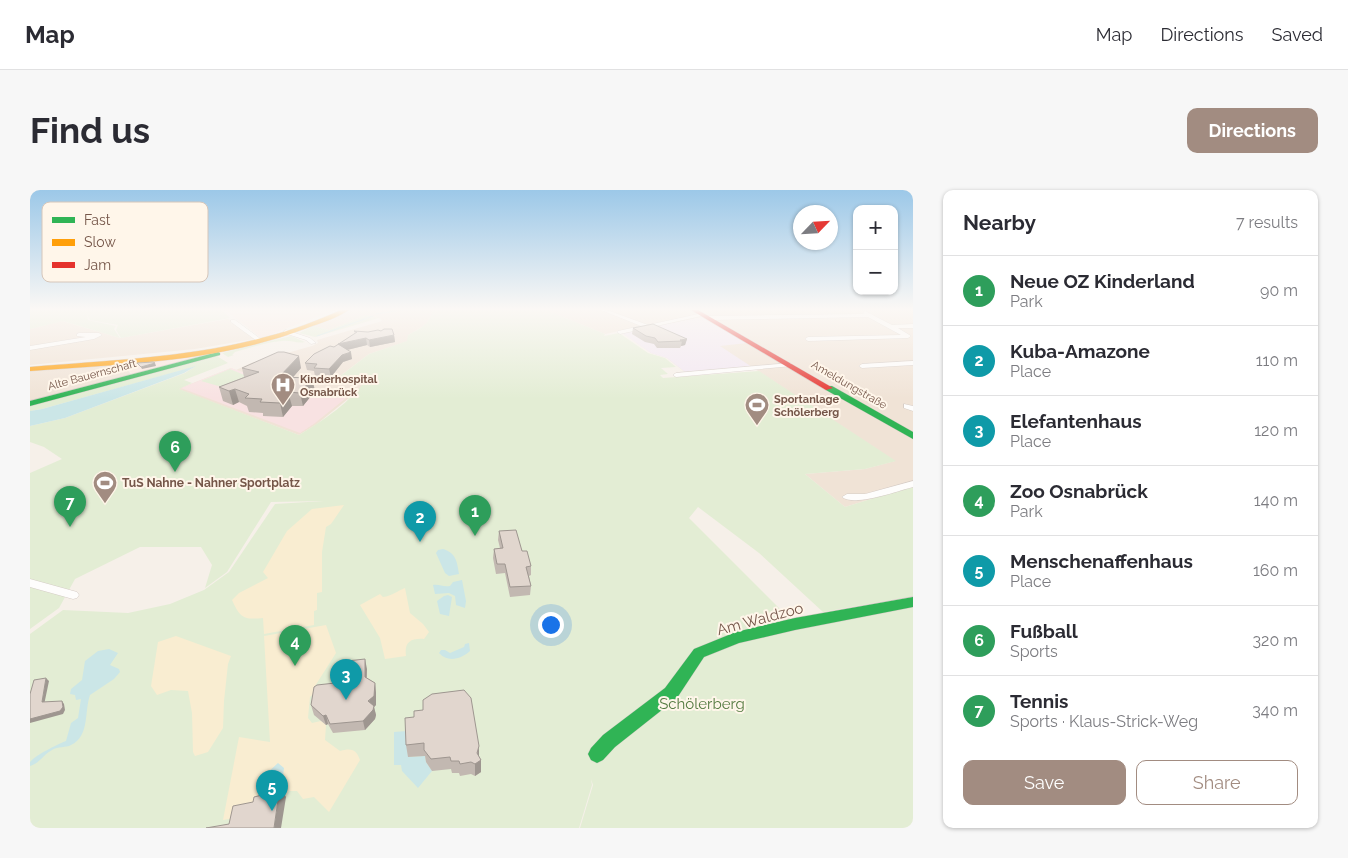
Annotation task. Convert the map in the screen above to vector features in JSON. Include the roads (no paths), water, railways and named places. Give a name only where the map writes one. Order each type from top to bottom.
[{"type":"street","points":[[30,348],[80,340]]},
{"type":"street","points":[[30,368],[197,351],[259,340]]},
{"type":"street","points":[[30,368],[221,350],[265,340]]},
{"type":"street","points":[[309,340],[313,343]]},
{"type":"street","name":"Ameldungstraße","points":[[746,340],[913,436]]},
{"type":"street","name":"Alte Bauernschaft","points":[[30,404],[218,354]]},
{"type":"street","points":[[862,366],[913,363]]},
{"type":"street","points":[[676,374],[790,365]]},
{"type":"street","points":[[847,497],[865,497],[913,484]]},
{"type":"street","points":[[30,583],[73,595]]},
{"type":"street","name":"Am Waldzoo","points":[[598,754],[609,741],[671,693],[699,653],[736,638],[802,622],[913,602]]},
{"type":"water","points":[[196,366],[184,373],[65,418],[30,426],[30,411]]},
{"type":"water","points":[[443,549],[451,553],[455,558],[459,574],[449,576],[445,573],[436,553],[438,550]]},
{"type":"water","points":[[462,580],[466,601],[465,608],[456,605],[455,596],[449,593],[435,594],[433,585],[450,586],[453,582]]},
{"type":"water","points":[[448,595],[452,597],[449,616],[440,614],[437,601]]},
{"type":"water","points":[[469,643],[470,651],[459,658],[446,658],[439,653],[441,650],[445,650],[450,653]]},
{"type":"water","points":[[109,649],[118,653],[110,665],[119,669],[120,672],[114,679],[90,695],[84,730],[81,736],[71,745],[54,749],[37,763],[30,766],[30,762],[37,756],[66,741],[71,723],[78,718],[81,699],[76,700],[75,695],[70,694],[71,689],[82,680],[85,661],[98,651]]},
{"type":"water","points":[[407,731],[408,757],[425,756],[426,762],[432,771],[418,788],[402,771],[401,765],[394,765],[394,732]]},
{"type":"water","points":[[278,763],[284,768],[280,798],[262,802],[263,784],[269,781],[266,774]]},
{"type":"place","name":"Kinderhospital Osnabrück","points":[[283,406]]},
{"type":"place","name":"Sportanlage Schölerberg","points":[[757,426]]},
{"type":"place","name":"Fußball","points":[[175,472]]},
{"type":"place","name":"TuS Nahne - Nahner Sportplatz","points":[[105,504]]},
{"type":"place","name":"Tennis","points":[[70,527]]},
{"type":"place","name":"Neue OZ Kinderland","points":[[475,536]]},
{"type":"place","name":"Kuba-Amazone","points":[[420,542]]},
{"type":"place","name":"Zoo Osnabrück","points":[[295,666]]},
{"type":"place","name":"Elefantenhaus","points":[[346,700]]},
{"type":"place","name":"Menschenaffenhaus","points":[[272,811]]},
{"type":"park label","name":"Schölerberg","points":[[702,704]]}]
